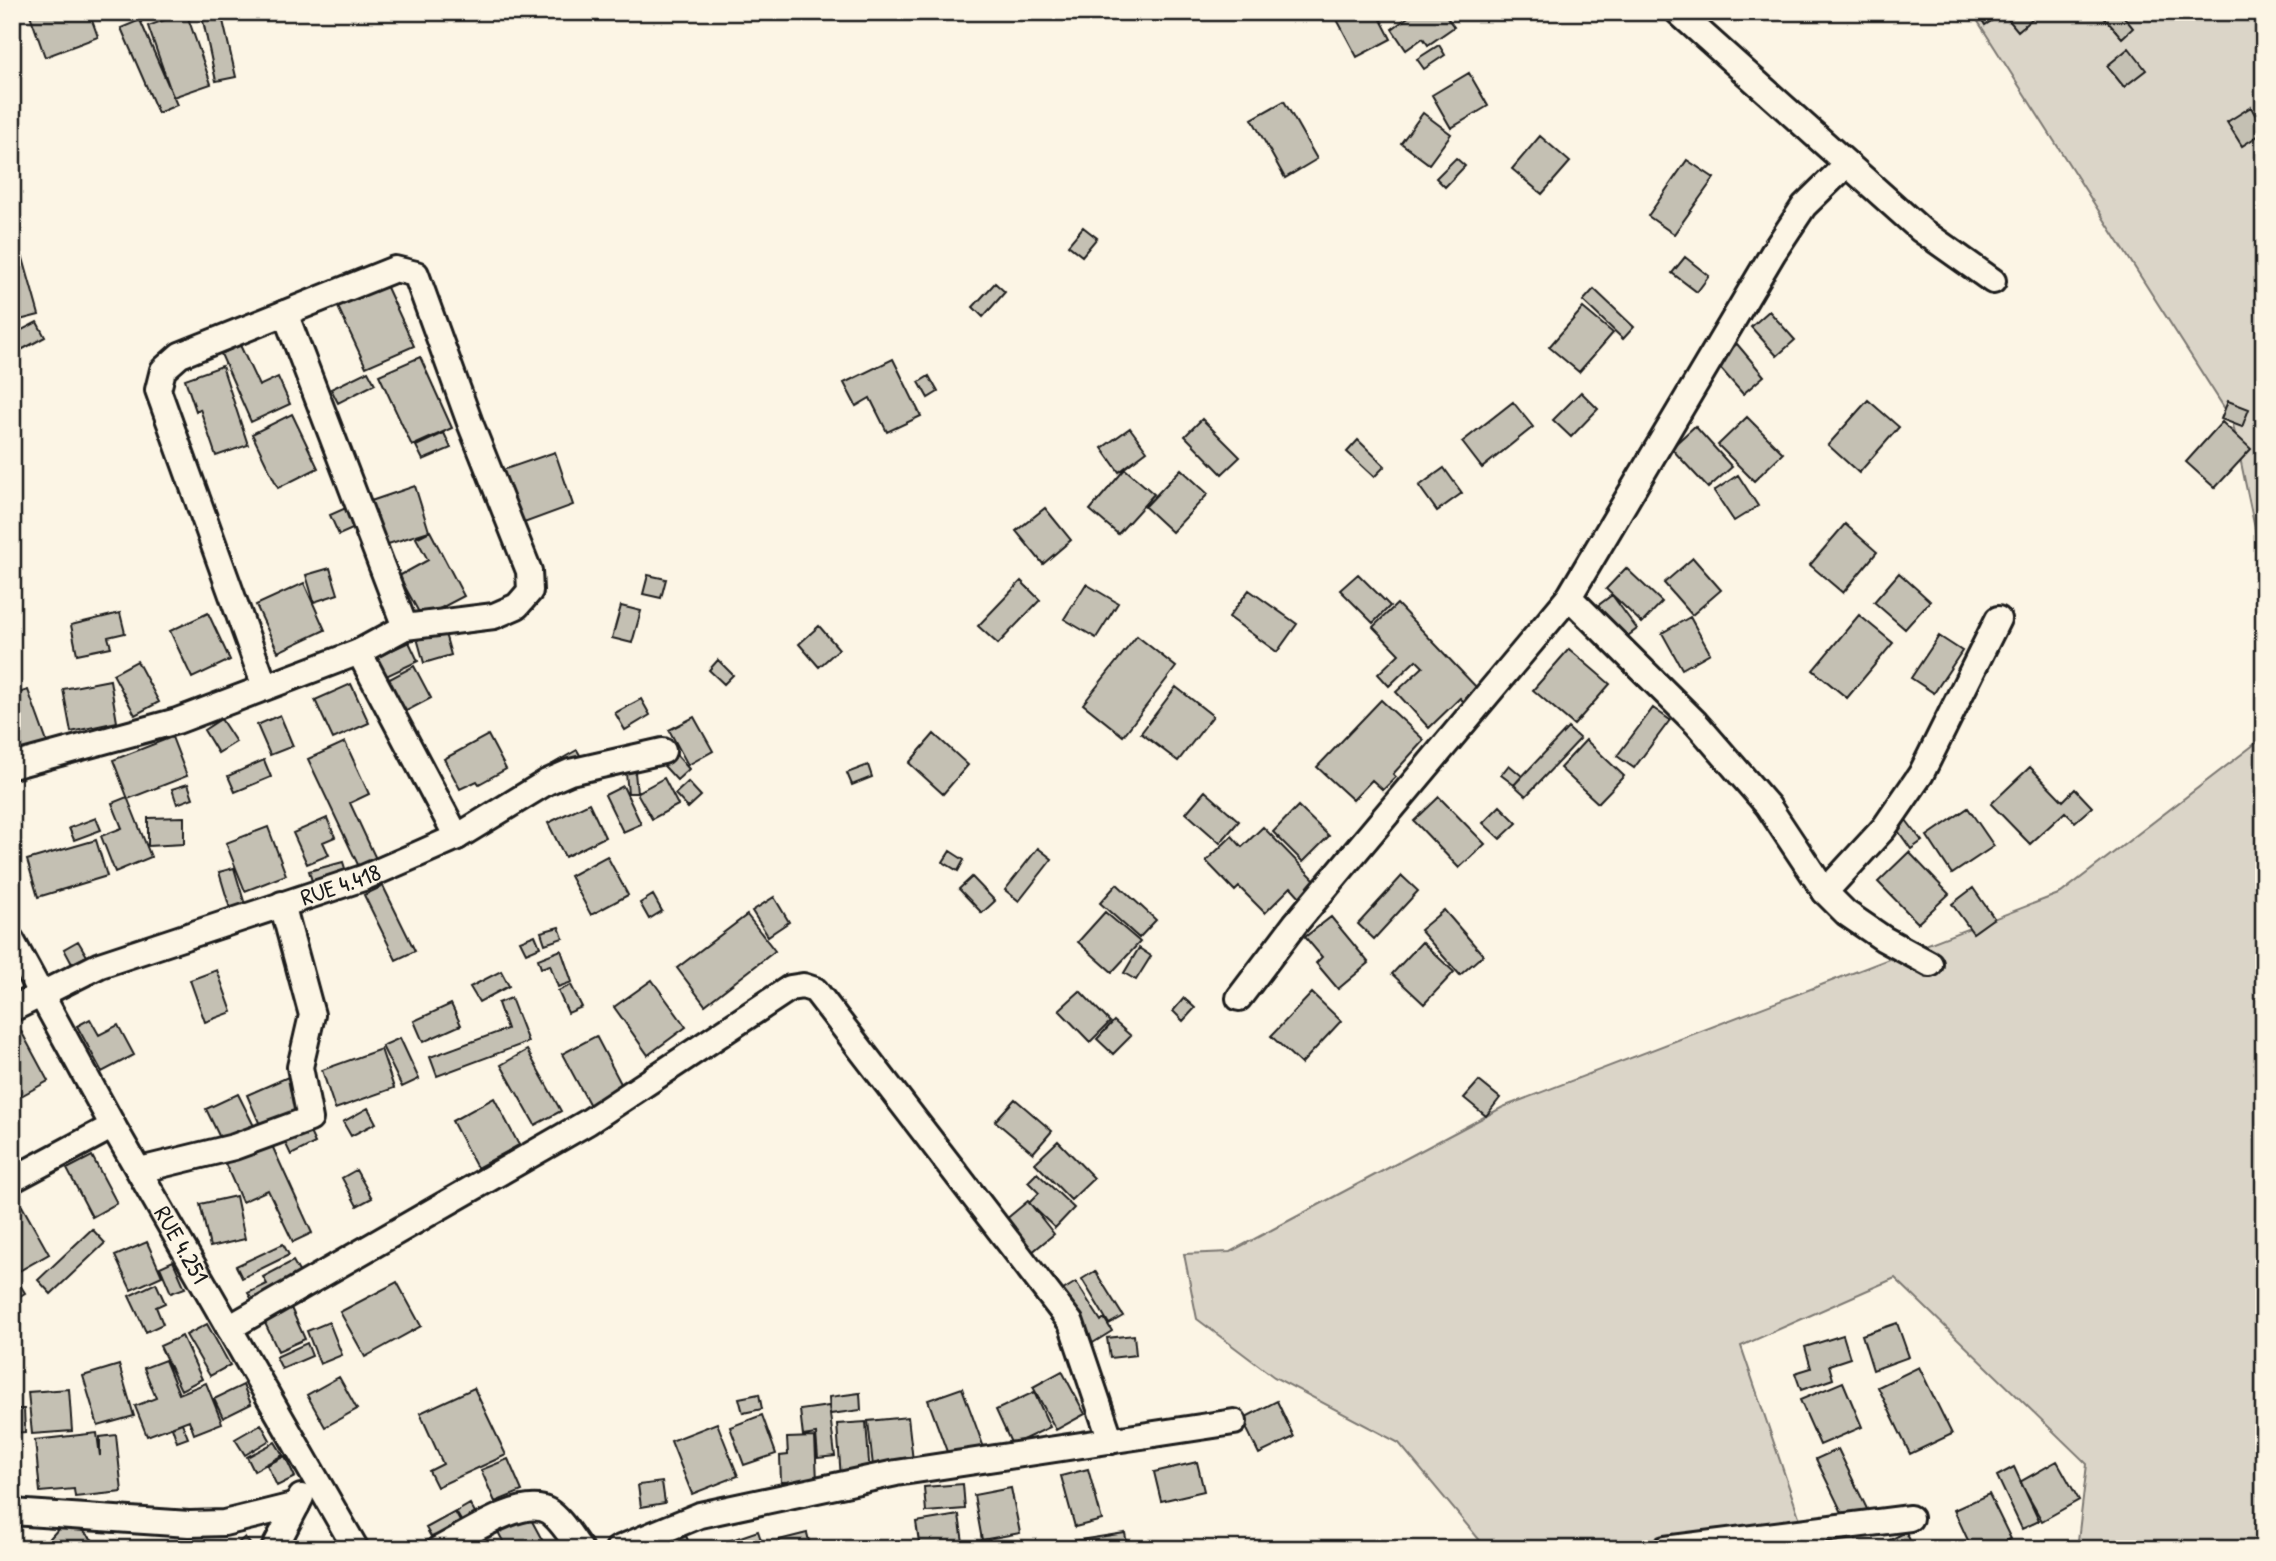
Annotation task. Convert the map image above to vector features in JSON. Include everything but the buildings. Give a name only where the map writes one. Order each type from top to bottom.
[{"type":"street","points":[[1678,12],[1921,230],[1993,281]]},
{"type":"street","points":[[1239,998],[1295,924],[1569,597],[1773,253],[1804,206],[1847,164]]},
{"type":"street","points":[[12,766],[177,722],[359,652],[405,627],[494,616],[517,606],[530,591],[529,571],[470,423],[416,274],[395,269],[180,355],[163,370],[158,390],[265,687]]},
{"type":"street","points":[[285,313],[405,627]]},
{"type":"street","points":[[1569,597],[1696,723],[1768,806],[1825,892],[1846,913],[1884,939],[1930,964]]},
{"type":"street","points":[[1825,892],[1884,828],[1921,774],[1998,619]]},
{"type":"street","points":[[359,652],[457,837]]},
{"type":"street","name":"RUE 4.418","points":[[12,1009],[100,965],[363,878],[457,837],[547,782],[570,772],[663,751]]},
{"type":"street","points":[[139,1170],[234,1147],[310,1119],[300,1067],[312,1015],[282,904]]},
{"type":"street","name":"RUE 4.251","points":[[12,941],[113,1126],[356,1549]]},
{"type":"street","points":[[229,1328],[588,1122],[790,988],[803,986],[815,990],[1071,1323],[1111,1441]]},
{"type":"street","points":[[12,1180],[113,1126]]},
{"type":"street","points":[[618,1549],[700,1515],[896,1472],[1234,1422]]},
{"type":"street","points":[[274,1549],[313,1474]]},
{"type":"street","points":[[12,1512],[189,1524],[224,1522],[297,1505]]},
{"type":"street","points":[[439,1549],[520,1508],[536,1506],[551,1513],[580,1549]]},
{"type":"street","points":[[1665,1549],[1910,1518]]},
{"type":"shaded area","points":[[1972,12],[2264,12],[2264,571],[2232,420]]},
{"type":"shaded area","points":[[2264,737],[2264,1549],[2077,1549],[2087,1464],[1895,1278],[1741,1346],[1810,1549],[1487,1549],[1399,1443],[1274,1377],[1197,1319],[1184,1254],[1230,1252],[1503,1107],[2061,893]]}]
